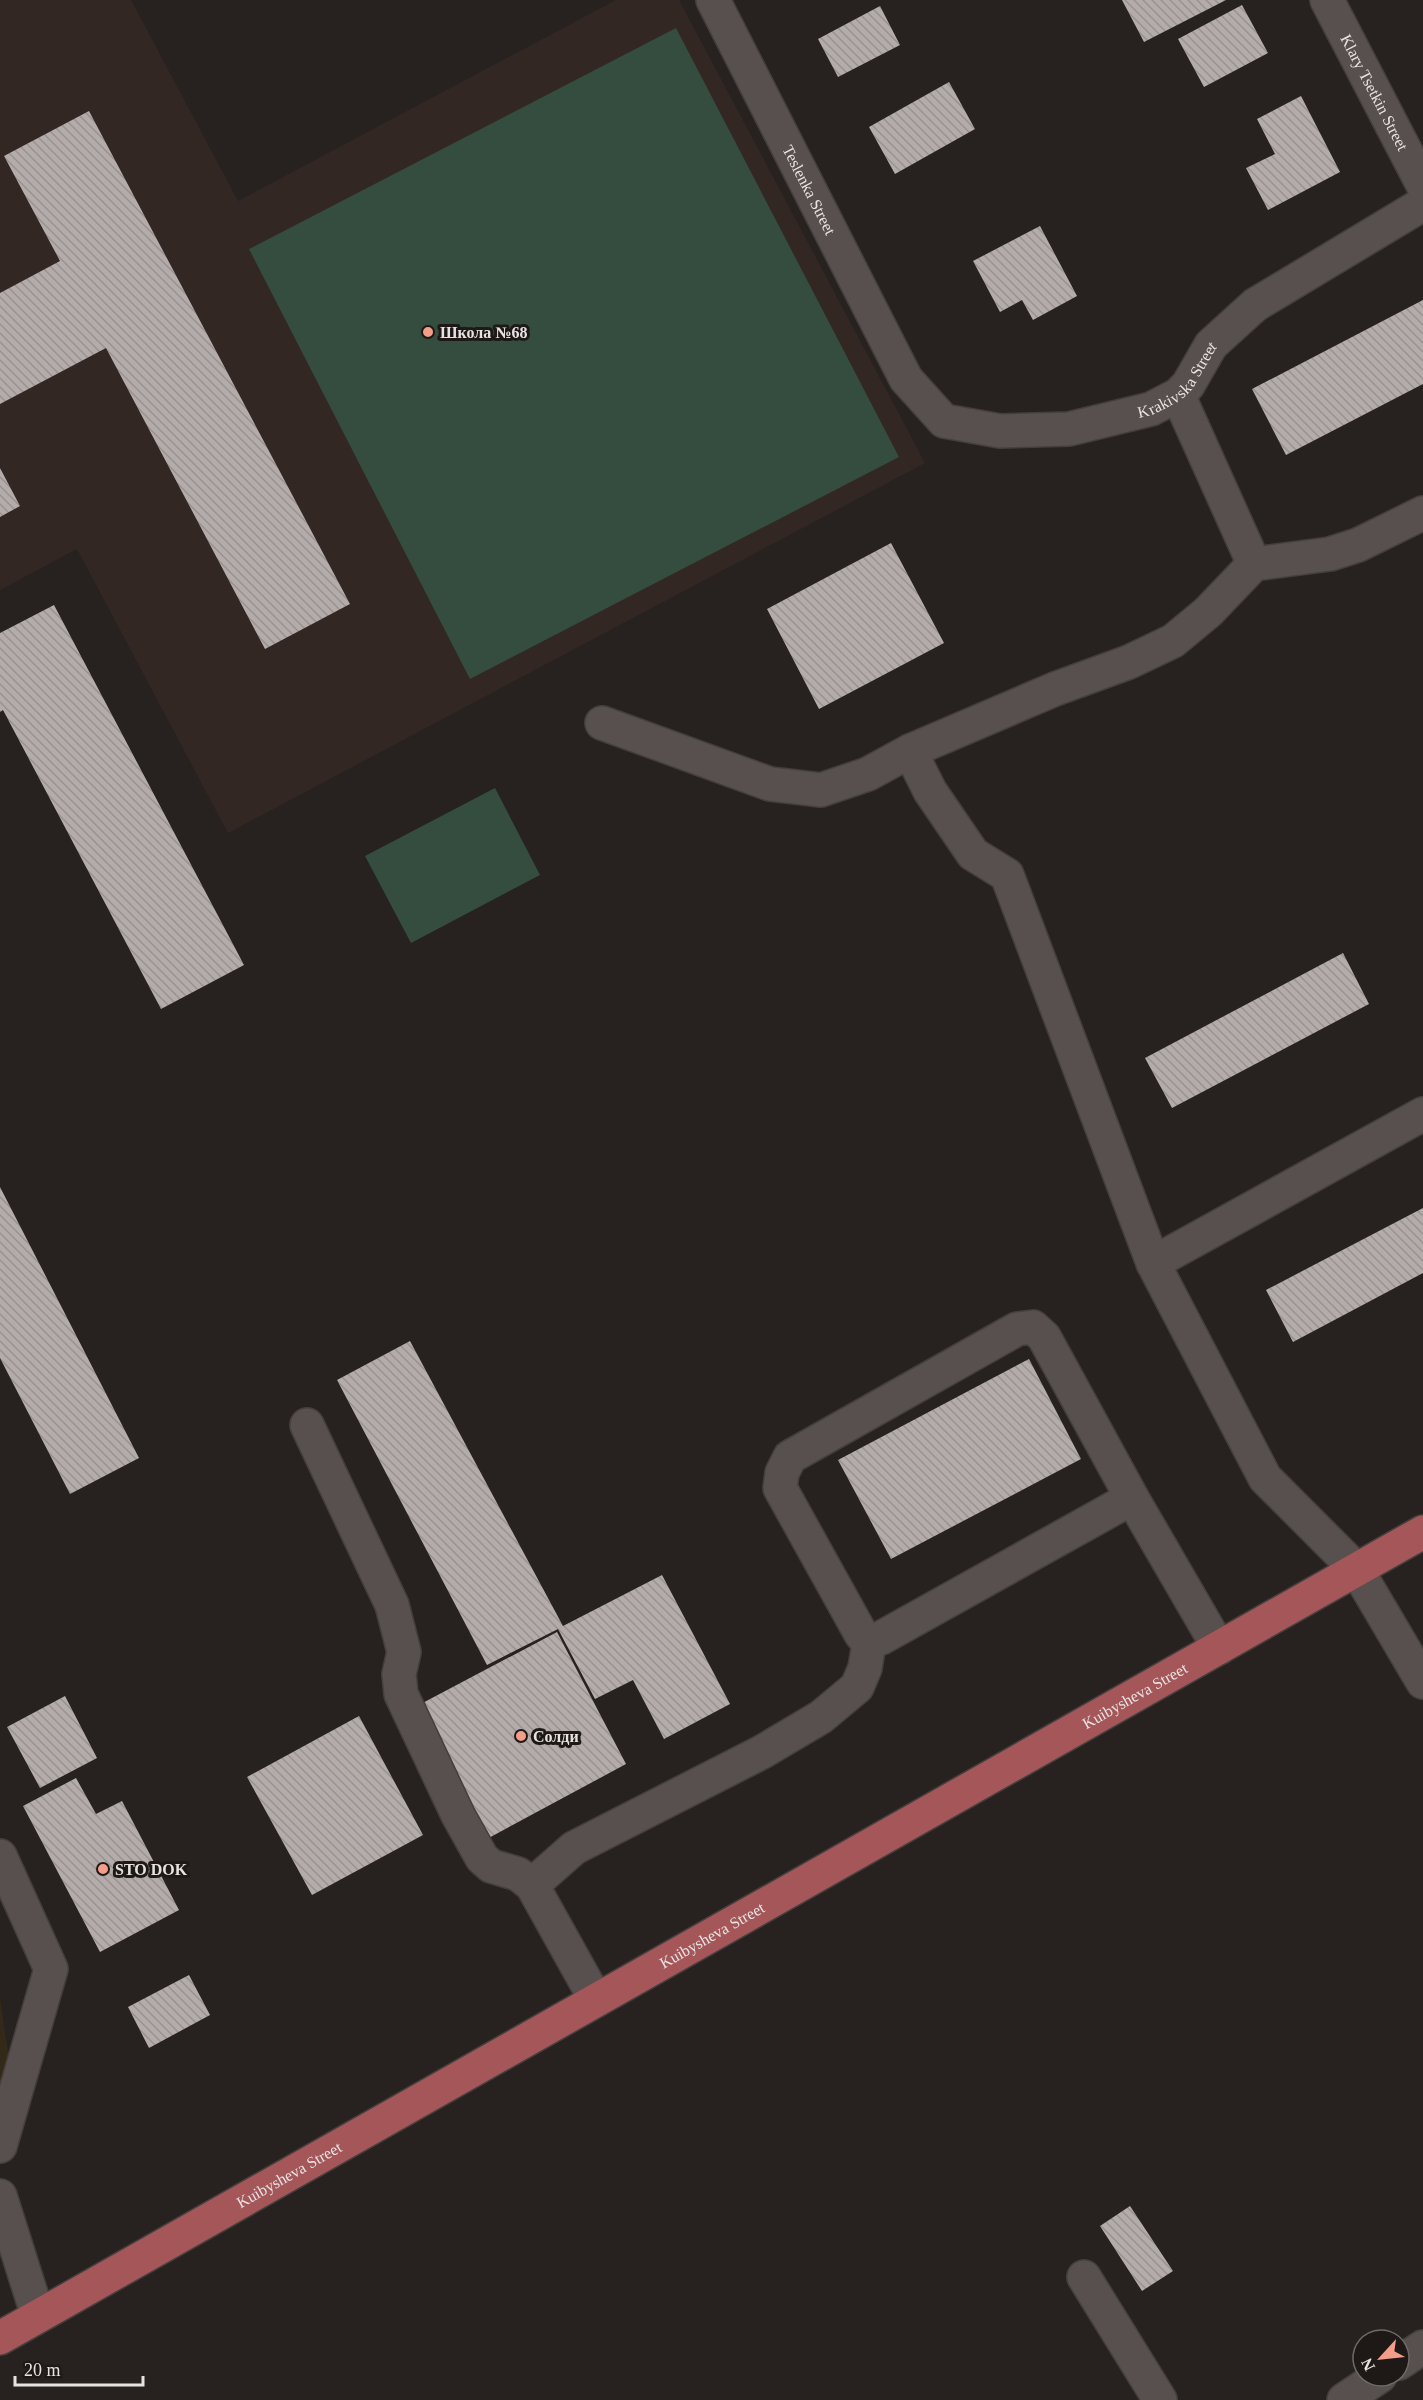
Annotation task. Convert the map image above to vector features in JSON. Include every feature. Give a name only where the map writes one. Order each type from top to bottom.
[{"type":"main road","name":"Kuibysheva Street","points":[[0,2338],[1423,1532]]},
{"type":"street","name":"Teslenka Street","points":[[713,0],[906,379]]},
{"type":"street","name":"Klary Tsetkin Street","points":[[1327,0],[1423,185]]},
{"type":"street","name":"Krakivska Street","points":[[906,379],[944,421],[1000,431],[1069,429],[1151,409],[1178,395],[1188,385],[1211,345],[1255,305],[1423,204]]},
{"type":"street","points":[[1178,395],[1254,564]]},
{"type":"street","points":[[602,723],[770,784],[821,790],[868,774],[910,751],[1055,689],[1129,662],[1173,641],[1208,612],[1254,564],[1330,554],[1358,545],[1423,513]]},
{"type":"street","points":[[910,751],[930,791],[973,854],[1007,875],[1153,1263],[1265,1478],[1357,1570],[1423,1682]]},
{"type":"street","points":[[1153,1263],[1423,1114]]},
{"type":"street","points":[[869,1643],[861,1634],[780,1488],[782,1473],[790,1457],[1017,1329],[1032,1327],[1044,1337],[1132,1498],[1219,1648]]},
{"type":"street","points":[[307,1425],[392,1605],[404,1652],[399,1674],[401,1694],[458,1815],[482,1858],[491,1866],[518,1874],[532,1885],[596,2000]]},
{"type":"street","points":[[869,1643],[1132,1498]]},
{"type":"street","points":[[532,1885],[574,1848],[762,1752],[821,1717],[857,1687],[865,1668],[869,1643]]},
{"type":"street","points":[[0,1856],[51,1969],[0,2146]]},
{"type":"street","points":[[0,2196],[38,2316]]},
{"type":"street","points":[[1084,2277],[1160,2400]]},
{"type":"street","points":[[1344,2400],[1362,2388]]},
{"type":"shaded area","name":"Школа №68","points":[[0,0],[131,0],[238,201],[616,0],[679,0],[925,463],[228,833],[77,549],[0,590]]},
{"type":"shaded area","points":[[0,1998],[21,2140],[0,2152]]},
{"type":"green space","points":[[676,28],[899,457],[470,679],[249,249]]},
{"type":"green space","points":[[495,788],[540,875],[411,943],[365,856]]},
{"type":"building","points":[[1122,0],[1226,0],[1144,42]]},
{"type":"building","points":[[1242,5],[1268,53],[1204,87],[1178,39]]},
{"type":"building","points":[[880,6],[900,45],[838,77],[818,39]]},
{"type":"building","points":[[949,82],[975,129],[895,174],[869,127]]},
{"type":"building","points":[[1301,96],[1340,172],[1268,210],[1246,168],[1275,154],[1257,119]]},
{"type":"building","points":[[89,111],[350,604],[265,649],[106,348],[0,404],[0,293],[60,261],[4,156]]},
{"type":"building","points":[[1040,226],[1077,296],[1033,320],[1022,300],[1000,312],[973,261]]},
{"type":"building","points":[[1423,300],[1423,384],[1286,455],[1252,389]]},
{"type":"building","points":[[0,468],[20,506],[0,517]]},
{"type":"building","points":[[891,543],[944,643],[819,709],[767,609]]},
{"type":"building","points":[[54,605],[244,965],[161,1009],[3,710],[0,712],[0,633]]},
{"type":"building","points":[[1343,953],[1369,1004],[1172,1108],[1145,1058]]},
{"type":"building","points":[[0,1187],[139,1458],[70,1494],[0,1358]]},
{"type":"building","points":[[1423,1208],[1423,1273],[1293,1342],[1266,1290]]},
{"type":"building","points":[[410,1341],[563,1626],[662,1575],[730,1704],[664,1739],[633,1680],[595,1699],[558,1629],[487,1665],[337,1380]]},
{"type":"building","points":[[1029,1359],[1081,1459],[891,1559],[838,1460]]},
{"type":"building","name":"Солди","points":[[557,1632],[626,1764],[485,1840],[415,1707]]},
{"type":"building","points":[[65,1696],[97,1758],[40,1788],[7,1727]]},
{"type":"building","points":[[359,1716],[423,1835],[312,1895],[247,1777]]},
{"type":"building","points":[[76,1778],[96,1814],[122,1801],[179,1910],[100,1952],[23,1806]]},
{"type":"building","points":[[189,1975],[210,2015],[149,2048],[128,2007]]},
{"type":"building","points":[[1130,2206],[1173,2271],[1142,2291],[1100,2226]]},
{"type":"place","name":"Школа №68","points":[[428,332]]},
{"type":"place","name":"Солди","points":[[521,1736]]},
{"type":"place","name":"STO DOK","points":[[103,1869]]}]
